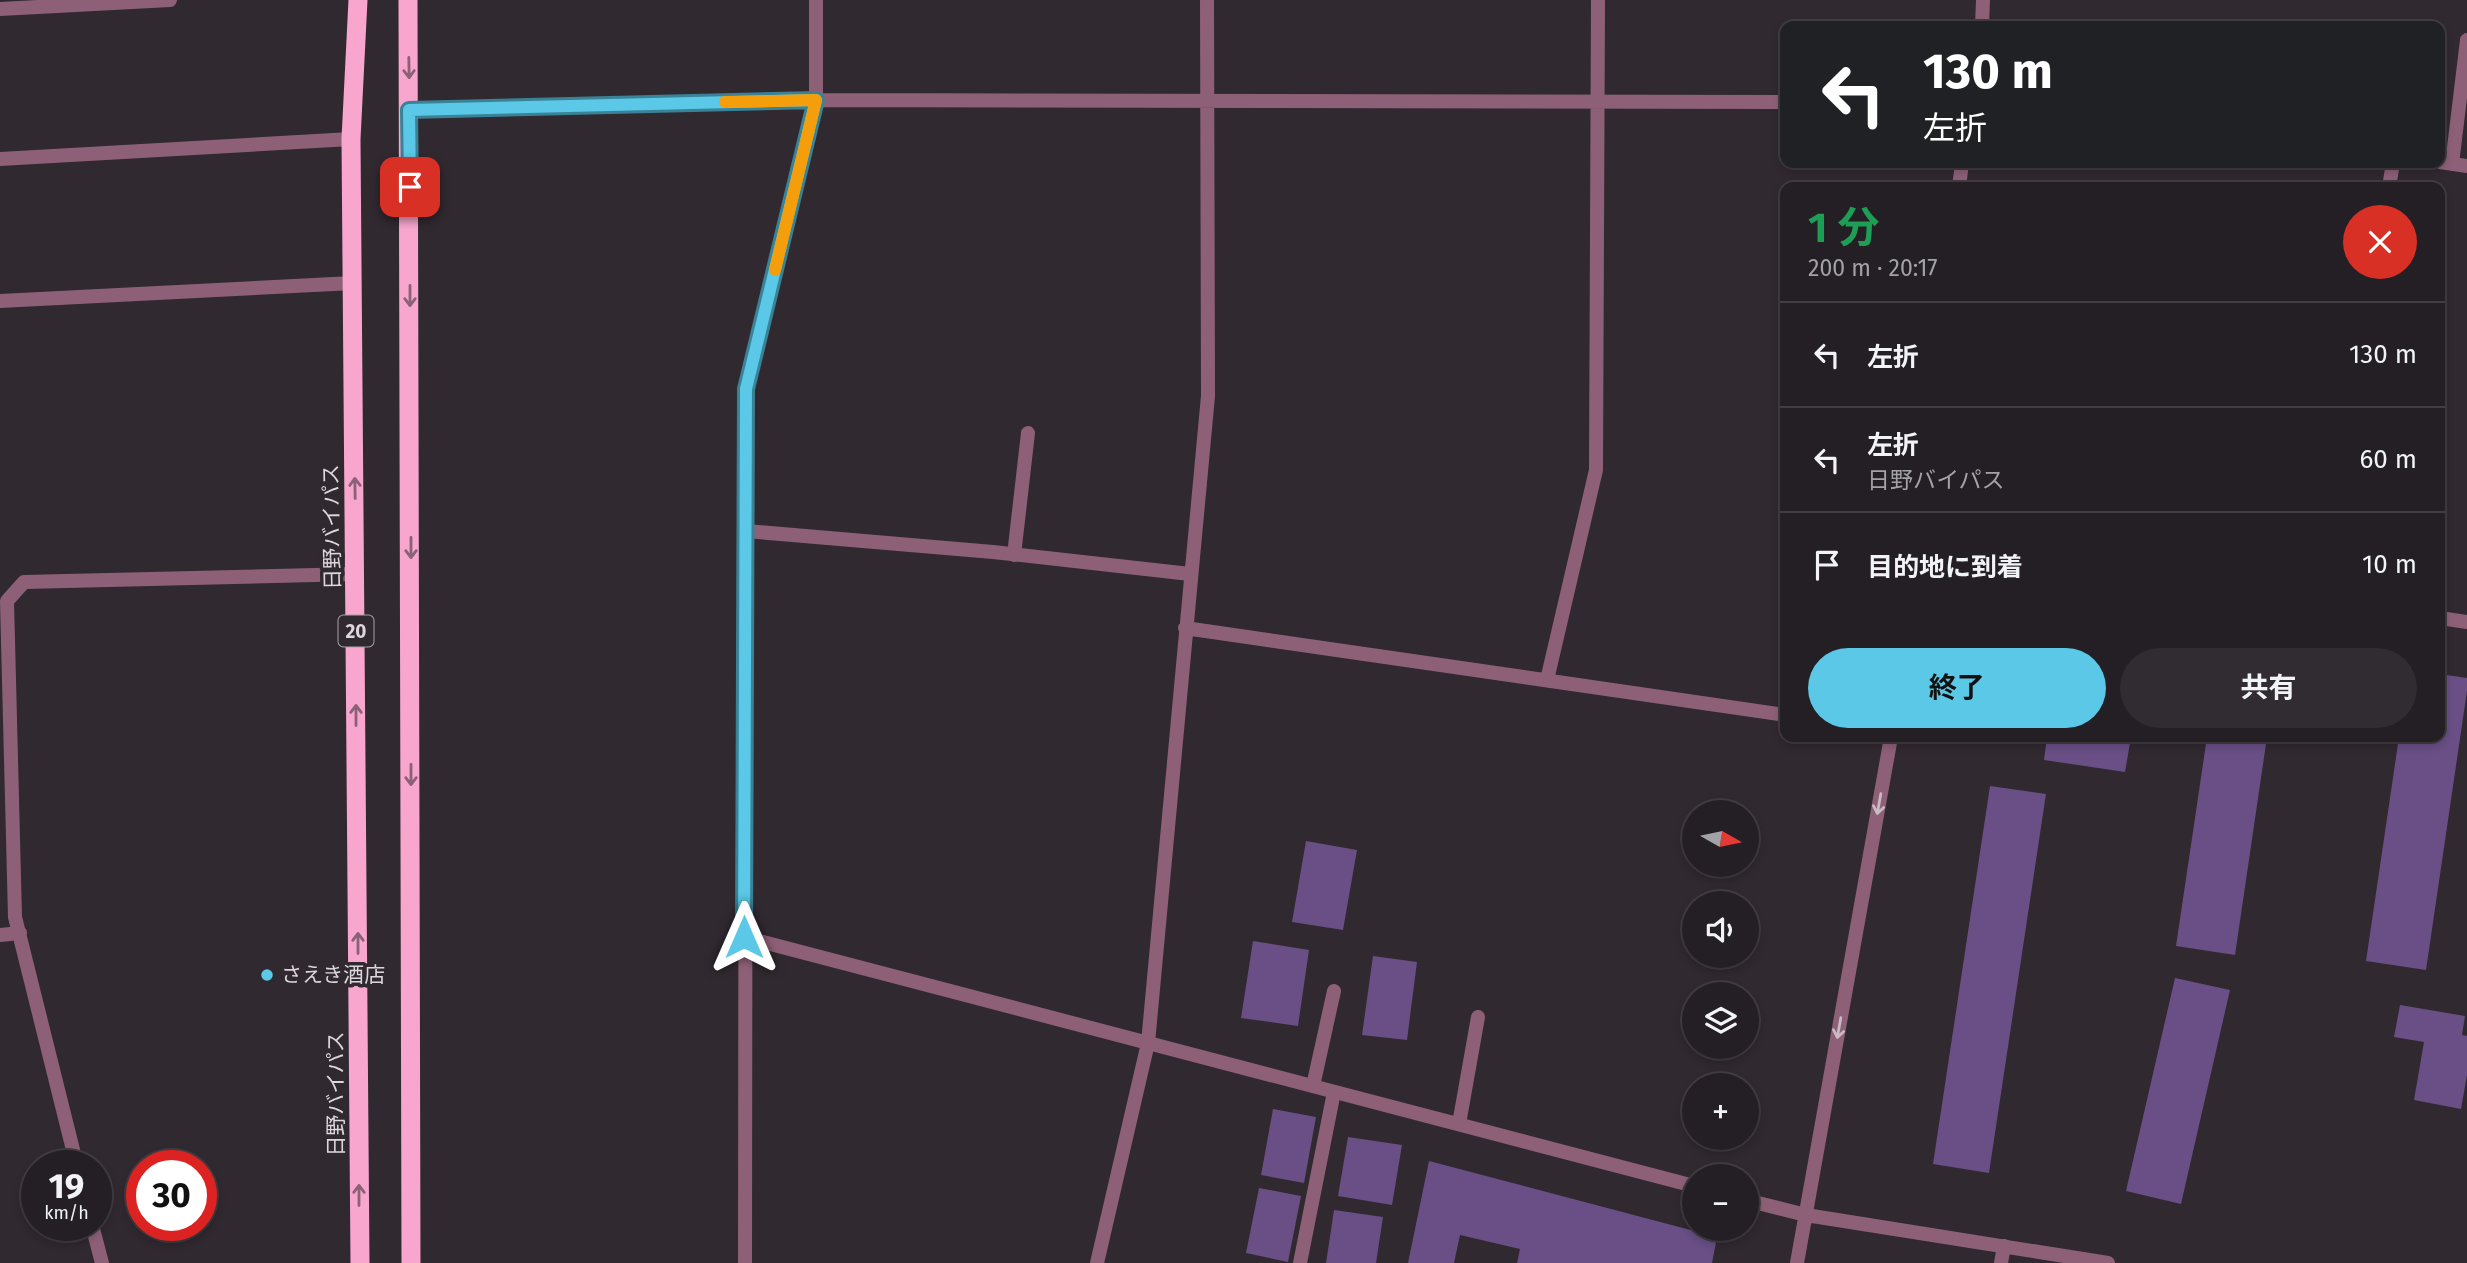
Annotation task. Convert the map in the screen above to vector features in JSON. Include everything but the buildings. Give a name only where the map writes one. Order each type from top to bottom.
[{"type":"highway","name":"日野バイパス","points":[[358,0],[351,139],[360,1263]]},
{"type":"highway","points":[[408,0],[411,1263]]},
{"type":"street","points":[[0,9],[170,0]]},
{"type":"street","points":[[744,1263],[746,389],[816,100],[816,0]]},
{"type":"street","points":[[1097,1263],[1148,1043],[1208,396],[1206,0]]},
{"type":"street","points":[[1547,680],[1597,470],[1598,0]]},
{"type":"street","points":[[1982,21],[1983,0]]},
{"type":"street","points":[[2453,164],[2467,40]]},
{"type":"street","points":[[409,110],[816,100],[1780,102]]},
{"type":"street","points":[[0,159],[351,139]]},
{"type":"street","points":[[0,301],[353,283]]},
{"type":"street","points":[[1014,555],[1028,433]]},
{"type":"street","points":[[746,531],[1190,574]]},
{"type":"street","points":[[74,1150],[15,916],[7,601],[24,582],[356,574]]},
{"type":"street","points":[[2445,619],[2467,622]]},
{"type":"street","points":[[1185,628],[1780,714]]},
{"type":"street","points":[[1797,1263],[1890,742]]},
{"type":"street","points":[[0,935],[20,933]]},
{"type":"street","points":[[744,937],[1682,1183]]},
{"type":"street","points":[[1313,1086],[1334,991]]},
{"type":"street","points":[[1459,1124],[1478,1017]]},
{"type":"street","points":[[1300,1263],[1334,1092]]},
{"type":"street","points":[[1759,1202],[1806,1215],[2108,1263]]},
{"type":"street","points":[[96,1241],[102,1263]]},
{"type":"street","points":[[2001,1263],[2004,1246]]},
{"type":"slow traffic","points":[[725,102],[816,100],[775,270]]},
{"type":"place","name":"さえき酒店","points":[[267,975]]},
{"type":"route","points":[[410,187],[409,110],[816,100],[746,389],[744,937]]}]
